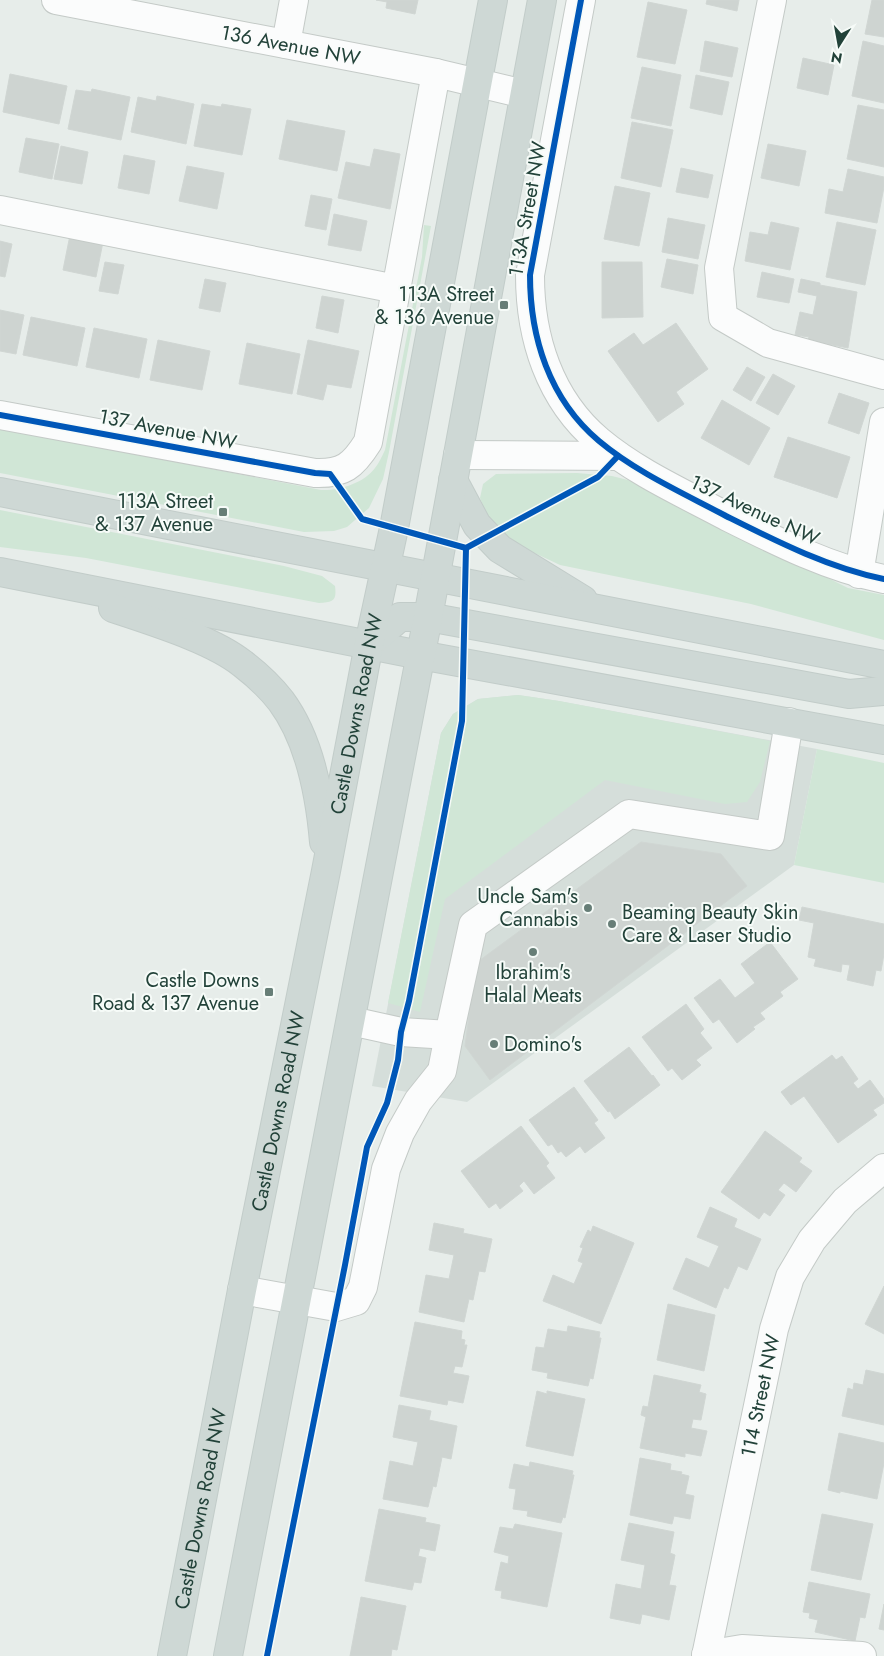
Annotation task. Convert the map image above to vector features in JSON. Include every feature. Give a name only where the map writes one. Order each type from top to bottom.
[{"type":"main road","points":[[386,568],[493,0]]},
{"type":"main road","name":"113A Street NW","points":[[435,578],[542,0]]},
{"type":"main road","points":[[456,467],[477,525],[500,550],[600,610]]},
{"type":"main road","points":[[0,492],[884,665]]},
{"type":"main road","name":"Castle Downs Road NW","points":[[172,1656],[242,1290],[326,871],[368,644],[386,568]]},
{"type":"main road","points":[[0,572],[420,655],[884,740]]},
{"type":"main road","points":[[228,1656],[435,578]]},
{"type":"main road","points":[[65,584],[90,600],[207,643],[242,663],[272,691],[281,701],[295,725],[313,776],[322,823],[326,871]]},
{"type":"main road","points":[[368,644],[400,617],[428,617],[849,694],[884,691]]},
{"type":"street","name":"136 Avenue NW","points":[[60,0],[436,73],[524,94]]},
{"type":"street","points":[[286,44],[294,0]]},
{"type":"street","name":"113A Street NW","points":[[581,0],[530,275],[530,300],[539,351],[549,376],[562,399],[578,420],[597,440],[618,456]]},
{"type":"street","points":[[772,0],[719,268],[723,317],[768,344],[884,375]]},
{"type":"street","points":[[0,210],[396,289],[436,73]]},
{"type":"street","name":"137 Avenue NW","points":[[0,415],[315,473],[330,474],[348,466],[359,456],[368,442],[396,289]]},
{"type":"street","points":[[872,576],[884,422]]},
{"type":"street","name":"137 Avenue NW","points":[[456,467],[618,456],[679,491],[741,523],[799,550],[872,576]]},
{"type":"street","points":[[242,1290],[336,1307],[356,1300],[363,1287],[386,1169],[400,1134],[418,1101],[442,1071],[473,926],[629,814],[770,836],[789,722]]},
{"type":"street","points":[[350,1021],[401,1032],[449,1035]]},
{"type":"street","name":"114 Street NW","points":[[706,1656],[774,1329],[790,1277],[812,1240],[846,1201],[884,1168]]},
{"type":"street","points":[[706,1656],[742,1649],[862,1656]]},
{"type":"shaded area","points":[[518,695],[817,749],[794,865],[467,1102],[372,1086],[441,733],[453,714],[478,699]]},
{"type":"green space","points":[[424,225],[431,226],[383,479],[369,508],[347,527],[334,531],[304,532],[0,473],[0,428],[321,490],[335,489],[358,482],[375,468],[385,450],[422,257]]},
{"type":"green space","points":[[577,473],[612,476],[636,482],[848,588],[884,595],[884,640],[751,604],[560,565],[509,541],[488,518],[480,498],[483,484],[496,474]]},
{"type":"green space","points":[[0,510],[284,566],[322,576],[335,586],[335,598],[328,602],[319,603],[86,558],[0,547]]},
{"type":"green space","points":[[518,695],[770,741],[760,782],[747,802],[725,804],[605,780],[445,899],[420,1012],[388,1003],[441,733],[453,714],[478,699]]},
{"type":"green space","points":[[817,749],[884,763],[884,883],[794,865]]},
{"type":"building","points":[[376,0],[418,0],[415,14],[386,8],[387,2]]},
{"type":"building","points":[[707,0],[739,0],[737,11],[706,4]]},
{"type":"building","points":[[872,0],[884,0],[884,37],[865,34]]},
{"type":"building","points":[[648,2],[687,10],[675,64],[637,57]]},
{"type":"building","points":[[705,41],[738,48],[732,77],[700,71]]},
{"type":"building","points":[[863,41],[884,46],[884,103],[852,96]]},
{"type":"building","points":[[803,58],[834,65],[828,95],[797,88]]},
{"type":"building","points":[[642,67],[681,75],[671,126],[631,118]]},
{"type":"building","points":[[10,74],[67,86],[59,124],[3,112]]},
{"type":"building","points":[[696,75],[729,82],[722,115],[690,108]]},
{"type":"building","points":[[92,89],[130,97],[121,140],[68,129],[76,90],[91,92]]},
{"type":"building","points":[[157,96],[194,104],[186,144],[131,132],[138,97],[156,101]]},
{"type":"building","points":[[202,104],[221,107],[222,104],[251,109],[242,155],[194,146]]},
{"type":"building","points":[[858,105],[884,110],[884,167],[847,159]]},
{"type":"building","points":[[287,120],[345,131],[337,171],[279,159]]},
{"type":"building","points":[[632,122],[673,130],[661,187],[621,178]]},
{"type":"building","points":[[26,138],[59,144],[52,179],[19,172]]},
{"type":"building","points":[[768,144],[806,151],[799,186],[761,178]]},
{"type":"building","points":[[61,146],[88,152],[82,184],[54,179]]},
{"type":"building","points":[[374,149],[400,154],[390,209],[338,198],[346,162],[370,167]]},
{"type":"building","points":[[124,155],[155,161],[149,194],[118,188]]},
{"type":"building","points":[[187,166],[224,173],[217,209],[179,201]]},
{"type":"building","points":[[681,168],[713,175],[708,198],[676,192]]},
{"type":"building","points":[[848,169],[884,177],[884,187],[877,223],[825,213],[829,189],[843,192]]},
{"type":"building","points":[[615,186],[650,193],[639,246],[604,239]]},
{"type":"building","points":[[311,195],[332,199],[326,230],[305,226]]},
{"type":"building","points":[[334,214],[367,221],[361,251],[328,245]]},
{"type":"building","points":[[668,218],[705,225],[698,259],[662,252]]},
{"type":"building","points":[[771,222],[799,228],[790,270],[745,261],[750,232],[768,235]]},
{"type":"building","points":[[837,222],[876,230],[865,285],[826,277]]},
{"type":"building","points":[[70,235],[103,242],[96,277],[63,270]]},
{"type":"building","points":[[0,241],[12,244],[5,277],[0,276]]},
{"type":"building","points":[[667,259],[698,265],[693,294],[661,287]]},
{"type":"building","points":[[105,262],[124,265],[118,294],[99,291]]},
{"type":"building","points":[[602,262],[642,262],[643,317],[602,318]]},
{"type":"building","points":[[762,272],[794,279],[789,303],[757,297]]},
{"type":"building","points":[[205,279],[226,283],[220,312],[199,308]]},
{"type":"building","points":[[801,279],[820,283],[820,285],[857,292],[848,348],[808,340],[809,337],[795,335],[800,312],[813,315],[817,296],[798,292]]},
{"type":"building","points":[[322,296],[344,300],[338,333],[316,328]]},
{"type":"building","points":[[0,310],[24,315],[16,354],[0,351]]},
{"type":"building","points":[[31,317],[85,328],[77,366],[23,355]]},
{"type":"building","points":[[676,323],[708,369],[676,392],[684,404],[658,422],[608,351],[634,333],[643,345]]},
{"type":"building","points":[[94,328],[147,339],[139,378],[86,367]]},
{"type":"building","points":[[158,340],[210,351],[202,390],[150,380]]},
{"type":"building","points":[[308,340],[359,351],[351,388],[327,384],[323,400],[297,394]]},
{"type":"building","points":[[247,343],[300,354],[292,394],[239,384]]},
{"type":"building","points":[[747,367],[765,377],[751,401],[733,390]]},
{"type":"building","points":[[773,374],[795,386],[778,415],[756,403]]},
{"type":"building","points":[[839,393],[869,403],[859,434],[828,423]]},
{"type":"building","points":[[722,400],[770,428],[749,465],[701,438]]},
{"type":"building","points":[[788,437],[850,457],[837,498],[774,477]]},
{"type":"building","name":"Beaming Beauty Skin Care & Laser Studio","points":[[641,842],[721,854],[747,886],[490,1080],[465,1046],[476,963]]},
{"type":"building","points":[[802,907],[884,924],[884,954],[881,971],[876,970],[873,986],[847,980],[850,965],[842,964],[841,972],[814,966],[816,959],[808,957],[814,923],[799,920]]},
{"type":"building","points":[[770,942],[798,979],[780,992],[783,996],[760,1013],[765,1019],[753,1027],[755,1029],[737,1043],[719,1019],[713,1023],[694,998],[720,979],[735,998],[755,983],[741,964]]},
{"type":"building","points":[[686,1004],[704,1029],[700,1033],[712,1048],[696,1060],[701,1065],[682,1080],[672,1068],[668,1071],[642,1037]]},
{"type":"building","points":[[629,1047],[660,1085],[615,1119],[584,1081]]},
{"type":"building","points":[[832,1055],[836,1060],[842,1056],[858,1079],[853,1083],[858,1089],[870,1080],[884,1099],[884,1103],[873,1110],[877,1115],[838,1143],[804,1096],[791,1105],[781,1092]]},
{"type":"building","points":[[574,1087],[598,1120],[594,1123],[605,1138],[585,1153],[580,1146],[566,1157],[561,1151],[558,1153],[552,1144],[548,1146],[529,1120]]},
{"type":"building","points":[[521,1126],[549,1163],[546,1166],[555,1178],[534,1194],[524,1181],[519,1186],[523,1191],[500,1209],[496,1203],[489,1208],[461,1171]]},
{"type":"building","points":[[765,1131],[802,1158],[799,1162],[812,1171],[796,1192],[784,1183],[778,1190],[785,1195],[770,1216],[764,1212],[759,1219],[721,1192]]},
{"type":"building","points":[[710,1207],[737,1219],[734,1227],[761,1239],[747,1270],[738,1266],[728,1289],[724,1287],[716,1308],[673,1289],[686,1258],[709,1268],[719,1246],[697,1237]]},
{"type":"building","points":[[434,1223],[464,1229],[463,1233],[492,1239],[485,1272],[479,1271],[473,1300],[469,1299],[464,1322],[419,1312],[426,1275],[449,1279],[454,1255],[429,1250]]},
{"type":"building","points":[[593,1226],[634,1243],[601,1324],[543,1301],[553,1275],[574,1284],[583,1263],[578,1261],[583,1248],[580,1247],[588,1230],[591,1232]]},
{"type":"building","points":[[884,1286],[884,1334],[865,1324]]},
{"type":"building","points":[[668,1304],[715,1315],[704,1371],[657,1360]]},
{"type":"building","points":[[415,1322],[462,1331],[461,1339],[465,1340],[464,1345],[467,1345],[462,1367],[455,1366],[453,1373],[469,1376],[463,1403],[448,1400],[447,1405],[400,1396]]},
{"type":"building","points":[[568,1326],[600,1332],[599,1338],[601,1338],[593,1379],[590,1378],[588,1386],[547,1378],[548,1373],[532,1370],[536,1347],[544,1348],[548,1329],[567,1332]]},
{"type":"building","points":[[866,1370],[884,1374],[884,1425],[842,1416],[848,1388],[853,1390],[854,1383],[863,1385]]},
{"type":"building","points":[[654,1375],[701,1385],[699,1392],[706,1394],[701,1420],[693,1419],[691,1428],[707,1431],[701,1456],[685,1453],[685,1457],[640,1448],[646,1417],[641,1415],[643,1406],[648,1407]]},
{"type":"building","points":[[537,1391],[547,1394],[547,1391],[585,1399],[573,1456],[526,1446]]},
{"type":"building","points":[[399,1405],[431,1411],[429,1420],[457,1426],[451,1459],[442,1457],[436,1487],[433,1486],[428,1507],[383,1499],[390,1461],[413,1466],[418,1442],[393,1437]]},
{"type":"building","points":[[839,1433],[884,1443],[884,1463],[877,1499],[828,1490]]},
{"type":"building","points":[[640,1458],[671,1464],[670,1470],[682,1472],[681,1474],[689,1476],[685,1494],[694,1496],[690,1519],[674,1516],[672,1524],[630,1515]]},
{"type":"building","points":[[530,1462],[573,1471],[572,1475],[574,1475],[565,1518],[563,1517],[561,1523],[527,1516],[528,1511],[513,1509],[516,1489],[509,1488],[514,1464],[529,1467]]},
{"type":"building","points":[[379,1509],[426,1518],[425,1522],[440,1525],[435,1551],[420,1548],[418,1556],[426,1558],[421,1583],[414,1582],[412,1590],[365,1581]]},
{"type":"building","points":[[822,1514],[873,1524],[861,1580],[811,1570]]},
{"type":"building","points":[[629,1523],[674,1532],[670,1553],[675,1555],[669,1585],[676,1586],[669,1620],[642,1614],[640,1624],[610,1618],[616,1584],[641,1589],[645,1565],[621,1560]]},
{"type":"building","points":[[515,1524],[562,1533],[547,1607],[501,1598],[502,1591],[495,1590],[501,1562],[508,1564],[509,1556],[494,1552],[500,1527],[513,1529]]},
{"type":"building","points":[[809,1582],[870,1594],[865,1618],[860,1617],[855,1641],[815,1632],[818,1620],[809,1618],[810,1613],[803,1612]]},
{"type":"building","points":[[361,1597],[406,1606],[397,1650],[392,1649],[391,1656],[350,1656]]},
{"type":"building","points":[[884,1604],[884,1630],[879,1629]]},
{"type":"cycle path","points":[[581,0],[530,275],[531,298],[539,344],[555,386],[567,406],[582,424],[599,441],[628,463],[726,516],[783,544],[843,568],[884,579]]},
{"type":"cycle path","points":[[0,415],[315,473],[330,474],[362,519],[466,548],[598,477],[618,456]]},
{"type":"cycle path","points":[[267,1656],[367,1147],[387,1103],[398,1060],[401,1032],[409,1001],[462,721],[466,548]]},
{"type":"place","name":"113A Street & 136 Avenue","points":[[504,305]]},
{"type":"place","name":"113A Street & 137 Avenue","points":[[223,512]]},
{"type":"place","name":"Uncle Sam's Cannabis","points":[[588,908]]},
{"type":"place","name":"Beaming Beauty Skin Care & Laser Studio","points":[[612,924]]},
{"type":"place","name":"Ibrahim's Halal Meats","points":[[533,952]]},
{"type":"place","name":"Castle Downs Road & 137 Avenue","points":[[269,992]]},
{"type":"place","name":"Domino's","points":[[494,1044]]}]
